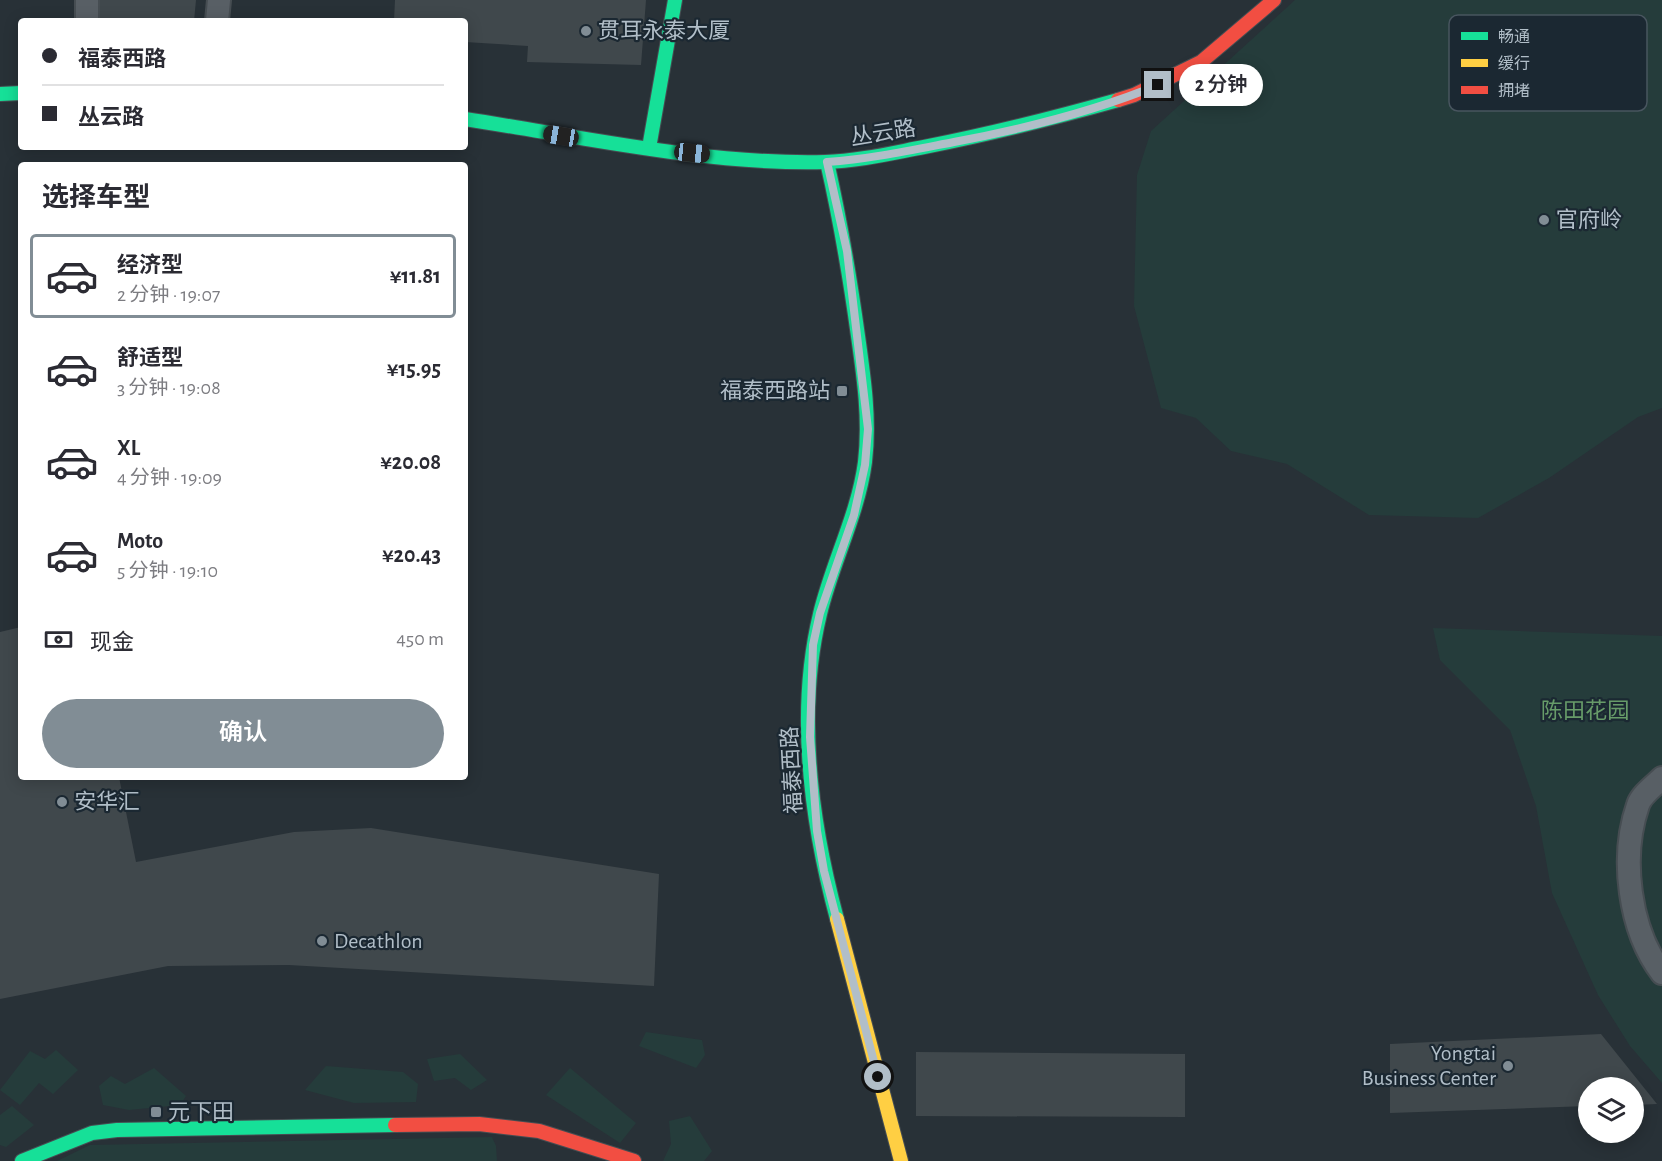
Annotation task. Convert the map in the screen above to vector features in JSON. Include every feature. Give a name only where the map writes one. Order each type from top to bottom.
[{"type":"street","points":[[87,0],[87,18]]},
{"type":"street","points":[[217,18],[219,0]]},
{"type":"street","points":[[649,148],[675,0]]},
{"type":"street","name":"丛云路","points":[[468,119],[649,148],[767,161],[827,162],[873,157],[976,138],[1051,120],[1134,95],[1201,62],[1274,0]]},
{"type":"street","points":[[0,94],[18,93]]},
{"type":"street","name":"福泰西路","points":[[827,162],[847,251],[868,429],[865,465],[854,515],[820,613],[813,645],[810,684],[813,781],[817,831],[824,871],[901,1161]]},
{"type":"street","points":[[1662,778],[1638,803],[1631,841],[1631,887],[1636,924],[1649,956],[1662,973]]},
{"type":"street","points":[[22,1161],[83,1137],[117,1130],[239,1126],[479,1124],[539,1131],[634,1161]]},
{"type":"green space","points":[[1295,0],[1662,0],[1662,408],[1638,417],[1549,478],[1478,518],[1369,515],[1287,464],[1231,451],[1196,418],[1161,408],[1134,306],[1137,175],[1151,131]]},
{"type":"green space","name":"陈田花园","points":[[1433,628],[1662,636],[1662,1083],[1630,1046],[1598,995],[1552,893],[1536,806],[1510,730],[1440,660]]},
{"type":"green space","points":[[646,1032],[702,1040],[705,1055],[696,1068],[639,1046]]},
{"type":"green space","points":[[56,1050],[78,1070],[53,1094],[39,1083],[20,1105],[0,1090],[30,1051],[45,1059]]},
{"type":"green space","points":[[460,1054],[487,1080],[471,1090],[455,1078],[434,1081],[427,1059]]},
{"type":"green space","points":[[326,1066],[403,1072],[418,1084],[416,1102],[354,1103],[305,1090]]},
{"type":"green space","points":[[154,1068],[186,1096],[180,1105],[129,1110],[103,1105],[99,1086],[111,1076],[125,1084]]},
{"type":"green space","points":[[570,1068],[636,1123],[620,1143],[546,1095]]},
{"type":"green space","points":[[12,1106],[34,1125],[6,1147],[0,1145],[0,1115]]},
{"type":"green space","points":[[690,1116],[712,1151],[704,1161],[663,1161],[671,1144],[669,1121]]},
{"type":"green space","points":[[492,1137],[496,1146],[497,1161],[57,1161],[90,1145]]},
{"type":"building","points":[[100,0],[196,0],[194,18],[100,18]]},
{"type":"building","name":"贯耳永泰大厦","points":[[395,0],[646,0],[641,65],[527,62],[528,46],[468,42],[468,18],[394,18]]},
{"type":"building","name":"安华汇","points":[[18,628],[18,780],[120,780],[136,862],[294,832],[371,828],[659,874],[654,986],[289,965],[168,966],[0,999],[0,632]]},
{"type":"building","name":"Yongtai Business Center","points":[[1601,1034],[1635,1077],[1578,1077],[1578,1106],[1390,1113],[1390,1044]]},
{"type":"building","points":[[916,1052],[1185,1054],[1185,1117],[916,1116]]},
{"type":"building","name":"Yongtai Business Center","points":[[1644,1088],[1657,1104],[1644,1105]]},
{"type":"traffic: fast","points":[[649,148],[675,0]]},
{"type":"traffic: fast","points":[[0,94],[18,93]]},
{"type":"traffic: fast","points":[[468,119],[690,154],[780,162],[825,162],[863,158],[949,142],[1118,100]]},
{"type":"traffic: fast","points":[[827,162],[855,314],[867,415],[862,482],[820,614],[809,690],[808,728],[814,806],[837,919]]},
{"type":"traffic: fast","points":[[22,1161],[92,1133],[117,1130],[395,1125]]},
{"type":"traffic: slow","points":[[837,919],[901,1161]]},
{"type":"traffic: jam","points":[[1118,100],[1134,95],[1201,62],[1274,0]]},
{"type":"traffic: jam","points":[[395,1125],[479,1124],[539,1131],[634,1161]]},
{"type":"place","name":"贯耳永泰大厦","points":[[586,31]]},
{"type":"place","name":"官府岭","points":[[1544,220]]},
{"type":"place","name":"福泰西路站","points":[[842,391]]},
{"type":"place","name":"安华汇","points":[[62,802]]},
{"type":"place","name":"Decathlon","points":[[322,941]]},
{"type":"place","name":"Yongtai Business Center","points":[[1508,1066]]},
{"type":"place","name":"元下田","points":[[156,1112]]},
{"type":"route","points":[[878,1077],[824,871],[817,831],[810,737],[813,645],[820,613],[854,515],[865,465],[868,429],[865,388],[847,251],[827,162],[873,157],[1020,128],[1112,102],[1158,85]]}]
